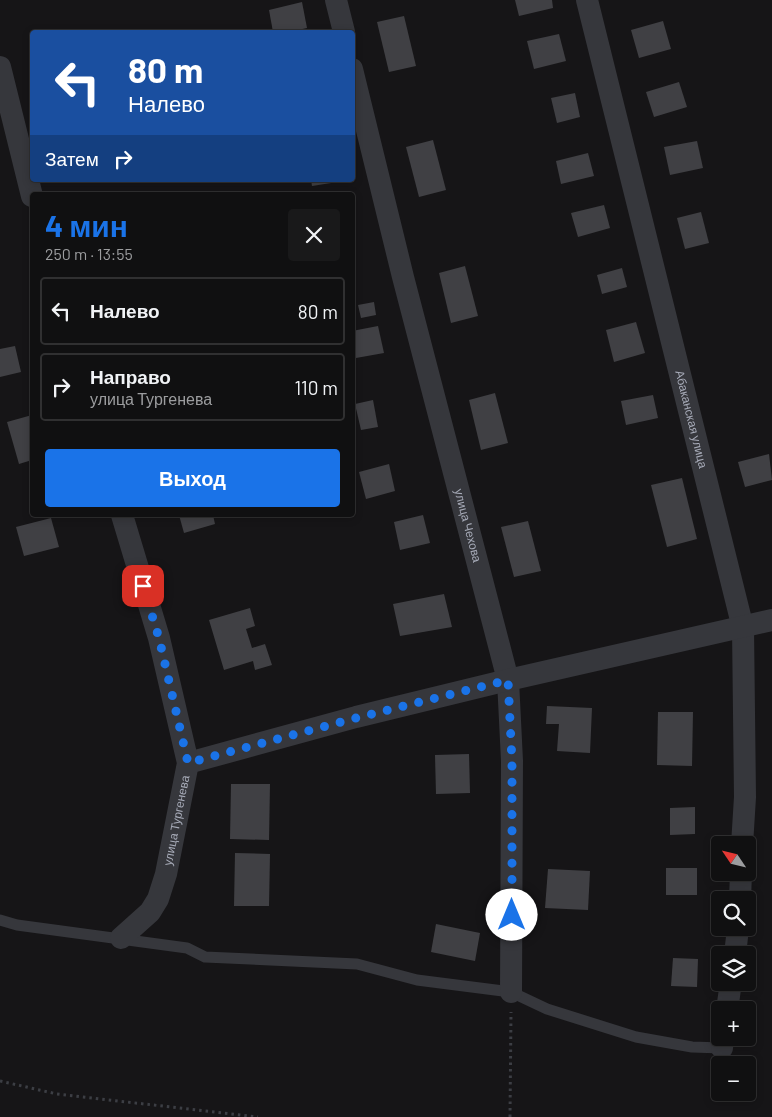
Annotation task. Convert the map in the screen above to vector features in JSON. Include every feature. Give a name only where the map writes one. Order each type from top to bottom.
[{"type":"street","points":[[336,0],[344,30]]},
{"type":"street","name":"Абаканская улица","points":[[587,0],[743,628],[744,797],[742,836]]},
{"type":"street","points":[[0,67],[31,192]]},
{"type":"street","name":"улица Чехова","points":[[355,81],[508,680],[512,761],[512,992]]},
{"type":"street","name":"улица Тургенева","points":[[121,938],[150,912],[158,899],[166,874],[188,763],[159,638],[123,517]]},
{"type":"street","points":[[188,763],[508,680],[772,620]]},
{"type":"lane","points":[[0,920],[17,925],[187,948],[205,957],[357,964],[417,980],[512,992],[547,1009],[636,1037],[692,1047],[711,1044]]},
{"type":"path","points":[[510,1117],[512,992]]},
{"type":"path","points":[[0,1081],[57,1094],[258,1117]]},
{"type":"building","points":[[515,0],[552,0],[553,8],[519,16]]},
{"type":"building","points":[[302,2],[307,28],[273,30],[269,10]]},
{"type":"building","points":[[404,16],[416,66],[389,72],[377,22]]},
{"type":"building","points":[[663,21],[671,49],[639,58],[631,30]]},
{"type":"building","points":[[559,34],[566,61],[534,69],[527,41]]},
{"type":"building","points":[[679,82],[687,107],[654,117],[646,92]]},
{"type":"building","points":[[575,93],[580,117],[557,123],[551,98]]},
{"type":"building","points":[[433,140],[446,190],[419,197],[406,147]]},
{"type":"building","points":[[697,141],[703,168],[670,175],[664,147]]},
{"type":"building","points":[[588,153],[594,176],[561,184],[556,161]]},
{"type":"building","points":[[311,182],[338,182],[312,186]]},
{"type":"building","points":[[604,205],[610,228],[578,237],[571,213]]},
{"type":"building","points":[[701,212],[709,243],[685,249],[677,218]]},
{"type":"building","points":[[465,266],[478,316],[451,323],[439,273]]},
{"type":"building","points":[[622,268],[627,287],[602,294],[597,275]]},
{"type":"building","points":[[374,302],[376,315],[361,318],[358,305]]},
{"type":"building","points":[[636,322],[645,353],[614,362],[606,330]]},
{"type":"building","points":[[378,326],[384,353],[356,358],[355,330]]},
{"type":"building","points":[[15,346],[21,372],[0,377],[0,349]]},
{"type":"building","points":[[495,393],[508,443],[481,450],[469,400]]},
{"type":"building","points":[[653,395],[658,418],[626,425],[621,401]]},
{"type":"building","points":[[373,400],[378,427],[361,430],[355,404]]},
{"type":"building","points":[[30,416],[30,461],[19,464],[7,422]]},
{"type":"building","points":[[769,454],[772,480],[745,487],[738,462]]},
{"type":"building","points":[[389,464],[395,491],[366,499],[359,472]]},
{"type":"building","points":[[682,478],[697,539],[667,547],[651,485]]},
{"type":"building","points":[[423,515],[430,543],[400,550],[394,522]]},
{"type":"building","points":[[180,517],[213,517],[215,524],[184,533]]},
{"type":"building","points":[[51,518],[59,547],[24,556],[16,527]]},
{"type":"building","points":[[528,521],[541,571],[514,577],[501,527]]},
{"type":"building","points":[[444,594],[452,627],[400,636],[393,604]]},
{"type":"building","points":[[250,608],[255,626],[246,629],[252,648],[265,644],[272,665],[255,670],[253,661],[224,670],[209,620]]},
{"type":"building","points":[[547,706],[592,708],[590,753],[557,751],[559,724],[546,724]]},
{"type":"building","points":[[658,712],[693,712],[692,766],[657,765]]},
{"type":"building","points":[[469,754],[470,793],[436,794],[435,755]]},
{"type":"building","points":[[231,784],[270,784],[269,840],[230,839]]},
{"type":"building","points":[[695,807],[695,834],[670,835],[670,808]]},
{"type":"building","points":[[235,853],[270,854],[269,906],[234,906]]},
{"type":"building","points":[[666,868],[697,868],[697,895],[666,895]]},
{"type":"building","points":[[548,869],[590,871],[588,910],[545,908]]},
{"type":"building","points":[[436,924],[480,933],[475,961],[431,952]]},
{"type":"building","points":[[673,958],[698,959],[697,987],[671,986]]},
{"type":"route","points":[[143,586],[159,638],[188,763],[508,680],[512,761],[512,915]]}]
